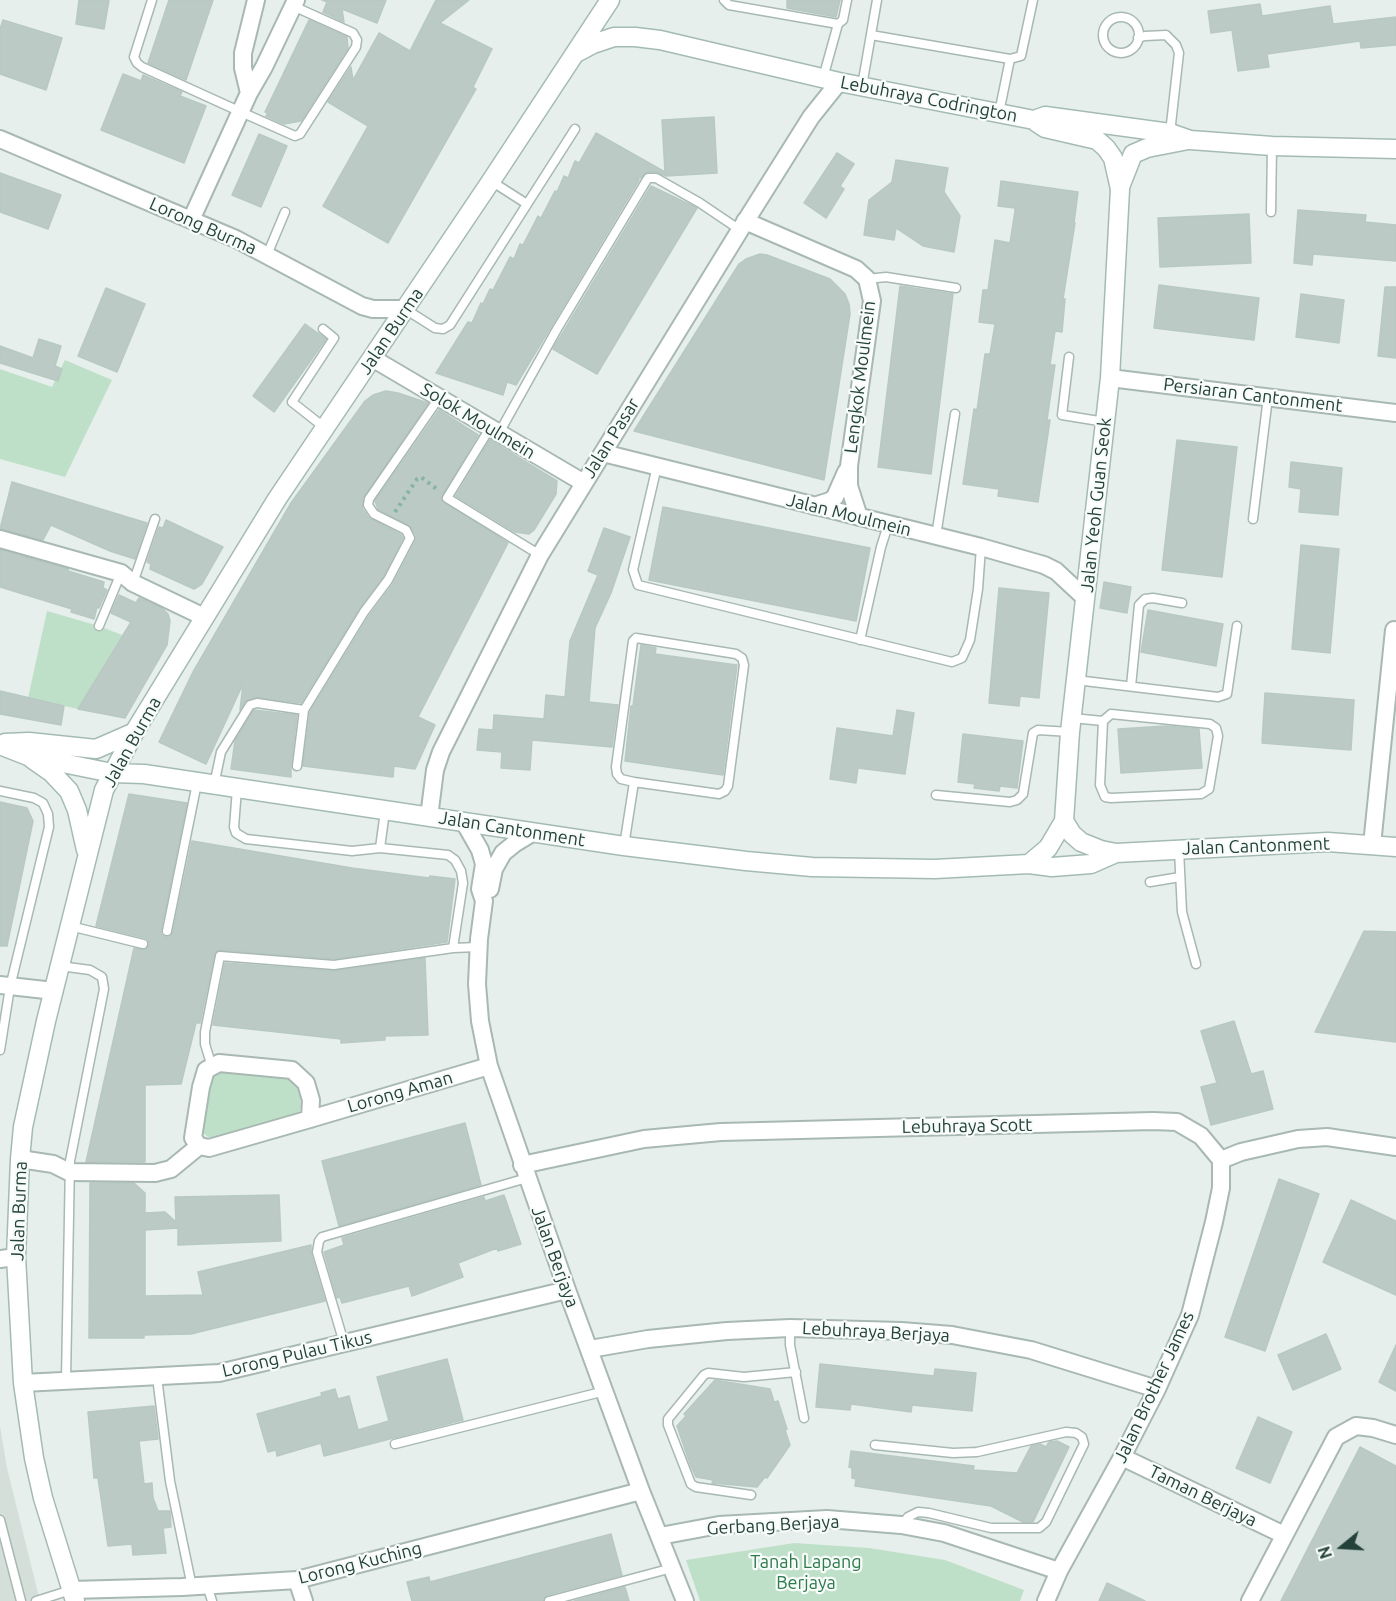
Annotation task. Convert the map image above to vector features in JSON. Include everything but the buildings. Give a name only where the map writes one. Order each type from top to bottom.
[{"type":"main road","name":"Jalan Burma","points":[[73,1595],[43,1498],[34,1458],[8,1258],[23,1127],[46,1020],[104,790],[135,731],[277,499],[610,0]]},
{"type":"main road","name":"Lebuhraya Codrington","points":[[575,54],[593,44],[614,37],[635,37],[660,40],[831,80],[1034,120],[1045,116],[1170,133],[1190,140],[1272,146],[1396,149]]},
{"type":"main road","name":"Jalan Yeoh Guan Seok","points":[[1034,120],[1044,128],[1097,140],[1113,158],[1120,189],[1110,378],[1071,725],[1064,821]]},
{"type":"main road","name":"Jalan Yeoh Guan Seok","points":[[1120,189],[1133,154],[1147,148],[1190,140]]},
{"type":"main road","name":"Jalan Cantonment","points":[[0,744],[29,742],[96,749],[135,731]]},
{"type":"main road","name":"Jalan Cantonment","points":[[0,744],[28,756],[112,773],[144,774],[624,846],[812,867],[925,869],[1029,864],[1052,867],[1091,864],[1116,853],[1179,849],[1318,843],[1396,847]]},
{"type":"main road","points":[[28,756],[52,773],[69,791],[77,810],[87,854]]},
{"type":"main road","name":"Jalan Cantonment","points":[[1064,821],[1072,834],[1081,842],[1116,853]]},
{"type":"main road","points":[[1029,864],[1048,848],[1064,821]]},
{"type":"street","points":[[249,93],[243,68],[243,53],[256,0]]},
{"type":"street","points":[[191,220],[249,93],[264,68],[295,3]]},
{"type":"street","name":"Jalan Pasar","points":[[429,817],[435,770],[441,752],[540,555],[811,117],[831,80]]},
{"type":"street","name":"Lorong Burma","points":[[0,139],[236,238],[362,306],[373,309],[405,309]]},
{"type":"street","name":"Lengkok Moulmein","points":[[743,226],[856,269],[867,279],[872,301],[849,466],[849,486],[859,517]]},
{"type":"street","name":"Solok Moulmein","points":[[372,358],[584,483]]},
{"type":"street","name":"Persiaran Cantonment","points":[[1110,378],[1396,413]]},
{"type":"street","name":"Jalan Moulmein","points":[[603,453],[981,547],[1050,568],[1067,579],[1085,598]]},
{"type":"street","name":"Lengkok Moulmein","points":[[814,506],[835,497],[849,466]]},
{"type":"street","points":[[0,538],[127,578],[204,617]]},
{"type":"street","points":[[1372,845],[1395,631]]},
{"type":"street","name":"Jalan Berjaya","points":[[464,822],[480,850],[483,864],[480,889],[484,901],[478,946],[477,984],[480,1021],[489,1066],[524,1172],[567,1290],[641,1491],[685,1601]]},
{"type":"street","name":"Jalan Berjaya","points":[[484,901],[490,892],[494,868],[503,854],[532,833]]},
{"type":"street","points":[[5,986],[54,991]]},
{"type":"street","points":[[20,1159],[53,1164],[69,1172],[155,1173],[171,1169],[200,1146],[193,1138],[201,1087],[206,1070],[219,1064],[292,1071],[306,1083],[311,1100],[310,1119]]},
{"type":"street","name":"Lorong Aman","points":[[200,1146],[209,1148],[489,1066]]},
{"type":"street","name":"Lebuhraya Scott","points":[[524,1172],[644,1139],[721,1132],[1153,1121],[1177,1122],[1202,1136],[1221,1160]]},
{"type":"street","points":[[1221,1160],[1241,1152],[1308,1138],[1326,1137],[1396,1147]]},
{"type":"street","name":"Jalan Brother James","points":[[1046,1601],[1059,1571],[1157,1389],[1190,1316],[1205,1262],[1221,1188],[1221,1160]]},
{"type":"street","name":"Lorong Pulau Tikus","points":[[23,1383],[232,1371],[567,1290]]},
{"type":"street","name":"Lebuhraya Berjaya","points":[[590,1349],[648,1339],[727,1331],[790,1328],[901,1331],[952,1335],[1031,1350],[1157,1389]]},
{"type":"street","points":[[1250,1601],[1336,1437],[1356,1426],[1396,1435]]},
{"type":"street","name":"Taman Berjaya","points":[[1122,1457],[1284,1535]]},
{"type":"street","name":"Lorong Kuching","points":[[73,1595],[203,1591],[297,1580],[641,1491]]},
{"type":"street","name":"Gerbang Berjaya","points":[[660,1536],[719,1525],[827,1519],[901,1525],[944,1533],[1059,1571]]},
{"type":"street","points":[[297,1580],[304,1601]]},
{"type":"lane","points":[[152,0],[134,57],[137,63],[290,135],[300,134],[356,47],[357,40],[353,33],[295,3]]},
{"type":"lane","points":[[724,0],[729,5],[838,24]]},
{"type":"lane","points":[[831,80],[838,24],[843,20],[847,0]]},
{"type":"lane","points":[[862,86],[878,0]]},
{"type":"lane","points":[[871,35],[1010,59],[1021,56],[1033,0]]},
{"type":"lane","points":[[1121,17],[1132,21],[1138,32],[1138,38],[1137,43],[1129,51],[1118,52],[1108,48],[1103,38],[1109,21],[1121,17]]},
{"type":"lane","points":[[1138,38],[1166,35],[1176,45],[1179,52],[1170,133]]},
{"type":"lane","points":[[999,113],[1010,59]]},
{"type":"lane","points":[[405,309],[435,328],[443,329],[450,325],[575,129]]},
{"type":"lane","points":[[1271,212],[1272,146]]},
{"type":"lane","points":[[540,555],[447,498],[494,430],[648,178],[656,178],[743,226]]},
{"type":"lane","points":[[491,181],[527,204]]},
{"type":"lane","points":[[267,255],[285,212]]},
{"type":"lane","points":[[867,279],[886,277],[956,288]]},
{"type":"lane","points":[[323,329],[334,338],[292,402],[325,428]]},
{"type":"lane","points":[[1069,357],[1062,415],[1105,422]]},
{"type":"lane","points":[[1253,519],[1268,396]]},
{"type":"lane","points":[[297,766],[304,710],[364,612],[388,580],[410,538],[406,530],[370,510],[369,499],[439,398]]},
{"type":"lane","points":[[936,536],[954,414]]},
{"type":"lane","points":[[657,466],[633,570],[638,585],[952,662],[962,657],[970,640],[978,589],[981,547]]},
{"type":"lane","points":[[99,626],[127,578],[155,519]]},
{"type":"lane","points":[[860,640],[888,525]]},
{"type":"lane","points":[[1131,686],[1138,605],[1145,599],[1153,598],[1182,603]]},
{"type":"lane","points":[[1076,680],[1218,697],[1227,693],[1237,626]]},
{"type":"lane","points":[[636,638],[736,654],[742,658],[744,665],[728,786],[725,791],[719,794],[634,782],[621,779],[616,767],[633,641],[636,638]]},
{"type":"lane","points":[[167,931],[205,784],[221,752],[250,705],[257,703],[304,710]]},
{"type":"lane","points":[[936,795],[1010,802],[1017,800],[1023,794],[1033,733],[1038,730],[1103,721],[1111,714],[1210,724],[1216,728],[1218,736],[1209,789],[1201,794],[1111,798],[1105,796],[1100,784],[1103,721]]},
{"type":"lane","points":[[624,846],[634,782]]},
{"type":"lane","points":[[237,789],[234,827],[241,837],[352,852],[380,848],[448,855],[455,860],[461,871],[463,883],[453,948]]},
{"type":"lane","points":[[0,791],[34,798],[43,803],[48,814],[49,827],[5,986],[0,1050]]},
{"type":"lane","points":[[380,848],[385,810]]},
{"type":"lane","points":[[1179,849],[1182,912],[1196,964]]},
{"type":"lane","points":[[1150,882],[1180,877]]},
{"type":"lane","points":[[70,926],[143,944]]},
{"type":"lane","points":[[212,1067],[205,1044],[205,1032],[220,957],[334,965],[478,946]]},
{"type":"lane","points":[[60,966],[90,970],[102,977],[105,989],[70,1161],[66,1380]]},
{"type":"lane","points":[[344,1343],[317,1252],[322,1237],[524,1172]]},
{"type":"lane","points":[[790,1328],[790,1345],[804,1418]]},
{"type":"lane","points":[[751,1495],[690,1484],[668,1425],[668,1419],[708,1373],[744,1377],[796,1372]]},
{"type":"lane","points":[[158,1377],[170,1481],[203,1591]]},
{"type":"lane","points":[[395,1444],[605,1391]]},
{"type":"lane","points":[[875,1445],[953,1453],[977,1452],[1066,1432],[1076,1433],[1082,1437],[1084,1444],[1046,1522],[1039,1528],[991,1528],[918,1512],[908,1517],[901,1525]]},
{"type":"lane","points":[[0,1520],[21,1601]]},
{"type":"lane","points":[[549,1601],[672,1568]]},
{"type":"lane","points":[[36,1601],[73,1595]]},
{"type":"path","points":[[388,521],[417,479],[422,477],[447,498]]},
{"type":"shaded area","points":[[0,1426],[7,1468],[40,1601],[0,1601]]},
{"type":"green space","points":[[65,360],[112,380],[65,477],[0,459],[0,369],[52,387]]},
{"type":"green space","points":[[47,611],[122,635],[78,709],[28,698]]},
{"type":"green space","points":[[223,1072],[290,1079],[300,1090],[299,1114],[294,1118],[215,1138],[208,1137],[203,1133],[202,1126],[211,1077]]},
{"type":"green space","name":"Tanah Lapang Berjaya","points":[[794,1543],[869,1548],[945,1560],[1024,1590],[1020,1601],[700,1601],[686,1560]]}]
